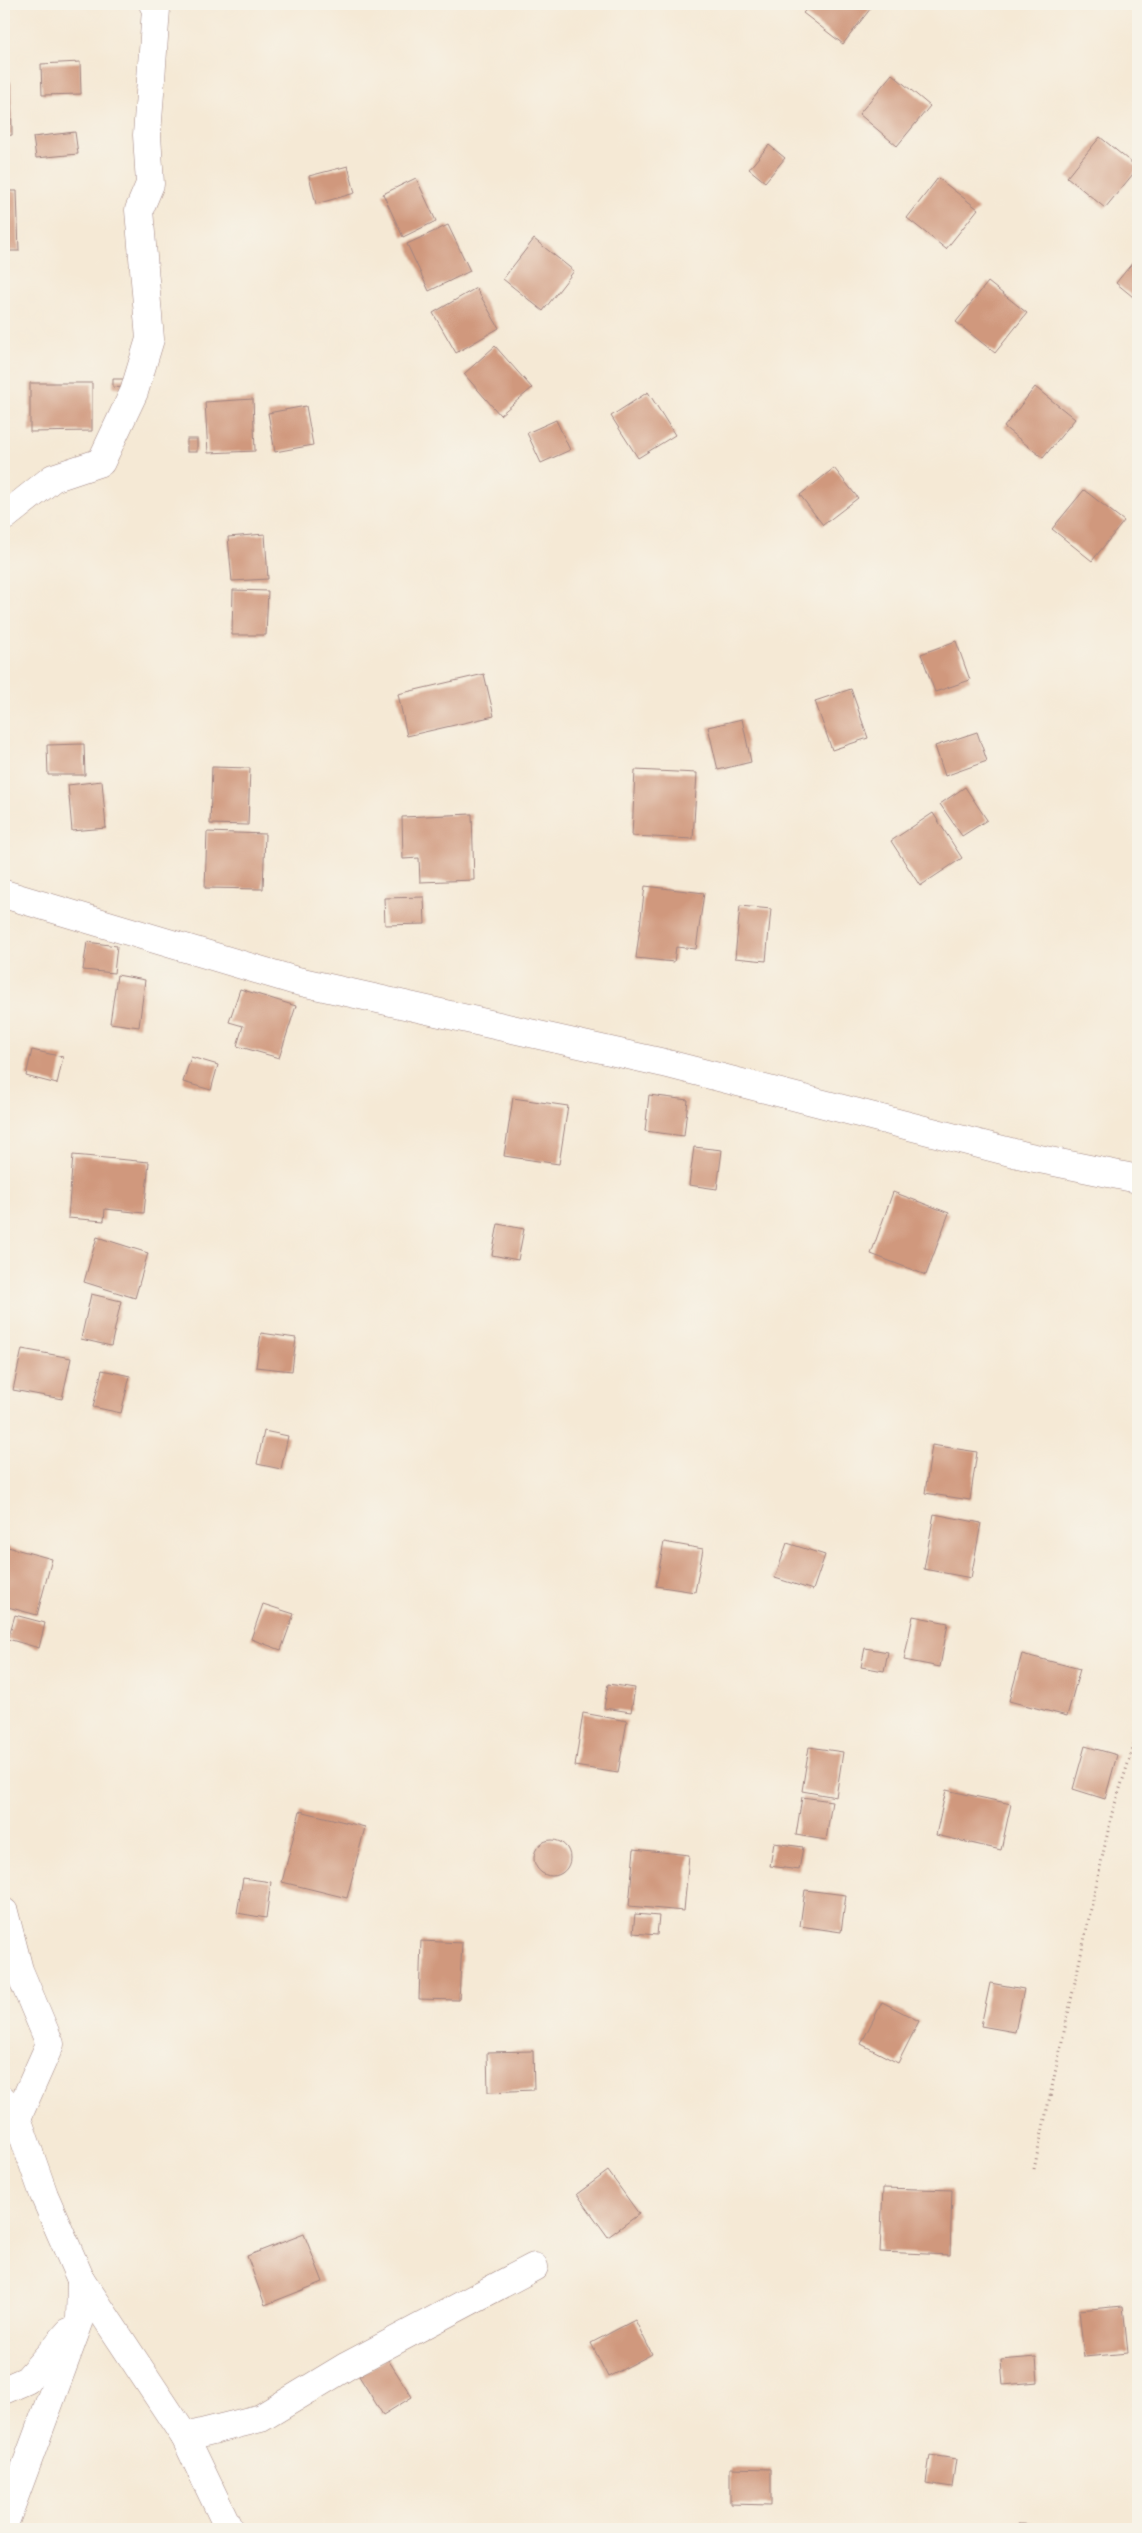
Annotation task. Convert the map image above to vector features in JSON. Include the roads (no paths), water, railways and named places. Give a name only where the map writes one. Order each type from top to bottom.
[{"type":"street","points":[[4,517],[53,478],[100,462],[134,392],[150,339],[139,210],[150,184],[146,135],[156,9],[154,4]]},
{"type":"street","points":[[4,894],[293,980],[664,1063],[1030,1157],[1138,1179]]},
{"type":"street","points":[[4,1912],[19,1970],[50,2044],[10,2110],[81,2280],[185,2438],[229,2529]]},
{"type":"street","points":[[185,2438],[262,2418],[347,2366],[534,2267]]},
{"type":"street","points":[[4,2525],[80,2320],[81,2280]]},
{"type":"street","points":[[4,2390],[27,2380],[80,2320]]}]
